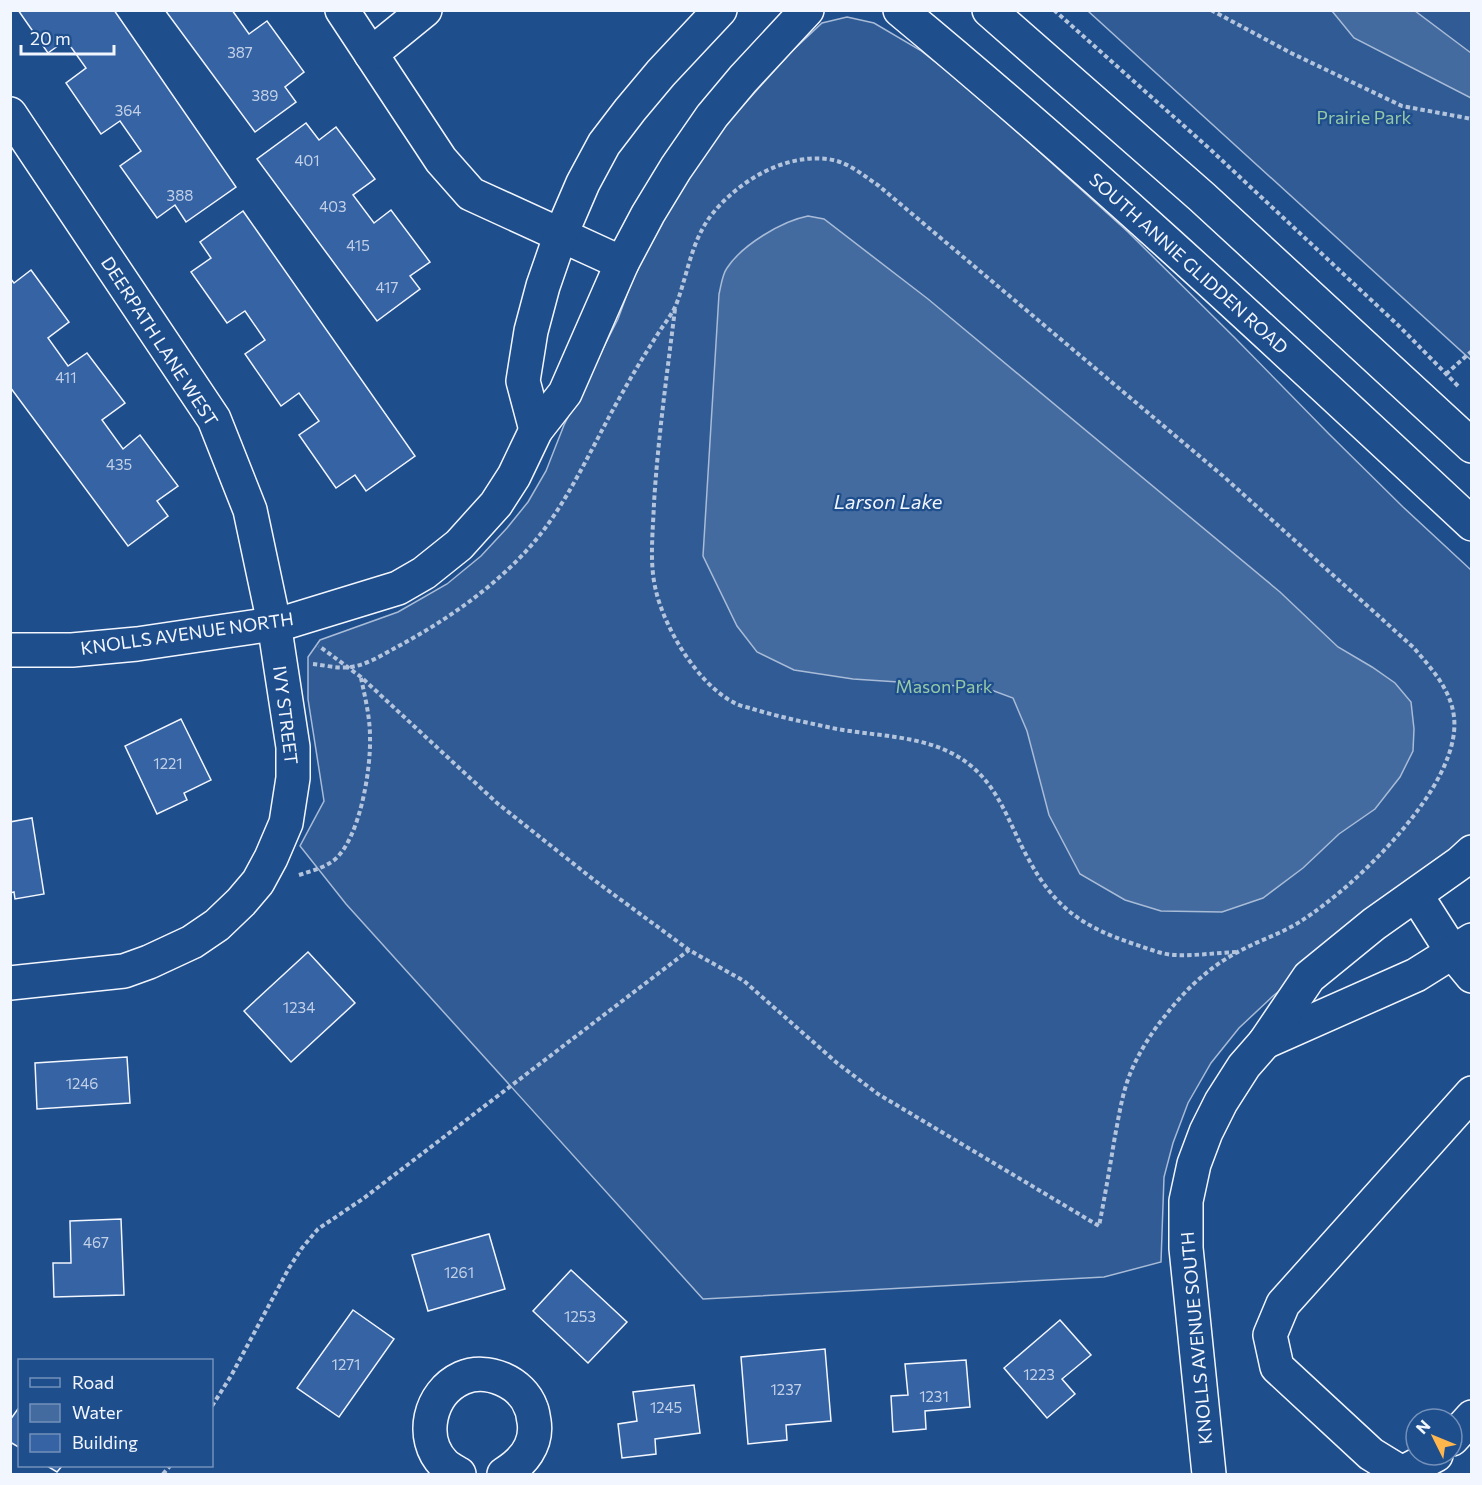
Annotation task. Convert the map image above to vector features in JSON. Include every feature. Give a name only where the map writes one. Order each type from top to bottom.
[{"type":"street","points":[[342,10],[441,160],[471,194],[622,263]]},
{"type":"street","points":[[371,54],[425,10]]},
{"type":"street","points":[[536,430],[523,381],[531,331],[543,286],[561,234],[583,183],[604,144],[655,80],[720,10]]},
{"type":"street","name":"KNOLLS AVENUE NORTH","points":[[10,650],[72,650],[137,644],[280,622],[398,588],[424,573],[459,545],[496,504],[514,476],[536,430],[565,393],[622,263],[659,195],[705,124],[807,10]]},
{"type":"street","name":"SOUTH ANNIE GLIDDEN ROAD","points":[[900,10],[999,92],[1163,237],[1472,524]]},
{"type":"street","points":[[988,10],[1194,190],[1472,446]]},
{"type":"street","name":"DEERPATH LANE WEST","points":[[10,114],[213,419],[250,510],[280,622]]},
{"type":"street","name":"IVY STREET","points":[[10,983],[124,971],[149,962],[192,942],[217,925],[258,882],[272,858],[286,823],[293,778],[293,747],[279,660],[280,622]]},
{"type":"street","name":"KNOLLS AVENUE SOUTH","points":[[1209,1474],[1189,1287],[1186,1201],[1194,1164],[1206,1132],[1221,1102],[1244,1066],[1265,1042],[1309,977],[1374,924],[1472,852]]},
{"type":"street","points":[[1416,895],[1466,956]]},
{"type":"street","name":"KNOLLS AVENUE SOUTH","points":[[1265,1042],[1416,975],[1466,956]]},
{"type":"street","points":[[1413,1467],[1402,1473],[1371,1454],[1277,1367],[1270,1335],[1283,1304],[1472,1093]]},
{"type":"street","points":[[459,1474],[444,1464],[433,1447],[429,1426],[433,1407],[445,1389],[462,1378],[482,1374],[502,1378],[520,1390],[531,1407],[535,1427],[531,1448],[519,1465],[504,1474]]},
{"type":"path","points":[[1054,10],[1212,151],[1400,327],[1446,374],[1472,351]]},
{"type":"path","points":[[1210,10],[1291,53],[1402,106],[1472,119]]},
{"type":"path","points":[[280,622],[361,677],[497,803],[594,880],[689,950],[744,981],[837,1063],[878,1094],[1099,1226],[1121,1106],[1130,1075],[1144,1047],[1164,1017],[1207,971],[1236,952],[1274,936],[1301,921],[1329,901],[1393,842],[1419,808],[1445,766],[1453,738],[1454,717],[1447,694],[1434,672],[1413,647],[1223,476],[879,186],[850,166],[827,159],[790,162],[748,181],[730,195],[713,214],[700,232],[692,251],[675,306],[657,457],[652,547],[656,590],[665,617],[679,645],[696,667],[715,689],[734,703],[849,733],[934,744],[969,764],[985,778],[997,794],[1029,860],[1047,889],[1085,924],[1113,937],[1173,955],[1236,952]]},
{"type":"path","points":[[279,660],[349,668],[380,657],[415,637],[490,585],[521,556],[550,521],[572,486],[629,380],[675,306]]},
{"type":"path","points":[[272,858],[297,876],[324,867],[344,849],[354,828],[365,793],[369,766],[370,736],[361,677]]},
{"type":"path","points":[[213,1404],[231,1376],[289,1268],[318,1229],[364,1198],[689,950]]},
{"type":"shaded area","name":"Prairie Park","points":[[1088,11],[1471,11],[1471,360]]},
{"type":"shaded area","name":"Mason Park","points":[[847,17],[874,23],[920,50],[961,82],[1128,232],[1403,507],[1471,570],[1471,835],[1273,996],[1239,1028],[1211,1063],[1188,1103],[1173,1143],[1164,1177],[1161,1262],[1104,1277],[703,1299],[346,904],[300,846],[324,801],[308,699],[308,657],[320,640],[398,612],[447,584],[481,556],[507,528],[528,502],[546,471],[564,425],[618,319],[640,259],[705,148],[790,53],[822,23]]},
{"type":"water","points":[[1332,11],[1415,11],[1471,53],[1471,98],[1354,38]]},
{"type":"water","name":"Larson Lake","points":[[808,216],[824,219],[928,299],[1280,592],[1338,647],[1395,683],[1411,702],[1414,729],[1413,751],[1400,777],[1375,809],[1339,834],[1303,868],[1263,898],[1222,912],[1161,911],[1125,900],[1080,874],[1049,815],[1027,731],[1013,698],[994,691],[959,686],[853,679],[794,670],[757,652],[737,626],[703,556],[719,294],[725,271],[742,251],[763,235],[786,223]]},
{"type":"building","points":[[18,10],[114,10],[236,187],[186,222],[175,205],[157,218],[120,166],[141,151],[120,121],[101,134],[66,83],[86,68],[66,40],[48,53]]},
{"type":"building","points":[[165,10],[232,10],[249,34],[267,21],[304,72],[285,87],[296,102],[255,132]]},
{"type":"building","points":[[306,123],[319,140],[336,127],[375,179],[353,195],[374,223],[391,210],[430,262],[410,276],[420,289],[377,321],[257,159]]},
{"type":"building","points":[[243,211],[415,456],[366,491],[355,475],[336,488],[299,435],[319,421],[299,393],[281,406],[245,354],[265,340],[245,311],[227,323],[191,272],[211,258],[200,242]]},
{"type":"building","points":[[31,270],[69,322],[48,338],[68,366],[87,353],[125,403],[102,420],[123,449],[140,435],[178,486],[157,501],[168,516],[128,546],[10,387],[10,278],[14,283]]},
{"type":"building","points":[[181,719],[211,780],[184,793],[187,800],[157,814],[125,746]]},
{"type":"building","points":[[32,818],[44,894],[15,899],[14,892],[10,893],[10,822]]},
{"type":"building","points":[[308,952],[355,1003],[291,1062],[244,1011]]},
{"type":"building","points":[[127,1057],[130,1103],[37,1109],[35,1063]]},
{"type":"building","points":[[121,1219],[124,1295],[54,1297],[53,1263],[71,1263],[70,1221]]},
{"type":"building","points":[[489,1234],[505,1289],[428,1311],[412,1255]]},
{"type":"building","points":[[571,1270],[627,1322],[588,1363],[533,1311]]},
{"type":"building","points":[[353,1310],[394,1339],[339,1417],[297,1388]]},
{"type":"building","points":[[1060,1320],[1091,1355],[1062,1379],[1075,1394],[1047,1418],[1004,1368]]},
{"type":"building","points":[[825,1349],[831,1421],[786,1425],[787,1440],[748,1444],[741,1357]]},
{"type":"building","points":[[966,1360],[970,1407],[925,1411],[926,1429],[893,1432],[891,1396],[908,1395],[905,1364]]},
{"type":"building","points":[[694,1385],[700,1433],[655,1439],[656,1454],[622,1458],[618,1424],[637,1421],[633,1392]]},
{"type":"building","points":[[18,1409],[18,1447],[10,1442],[10,1420]]},
{"type":"building","points":[[49,1467],[61,1467],[57,1472]]}]
